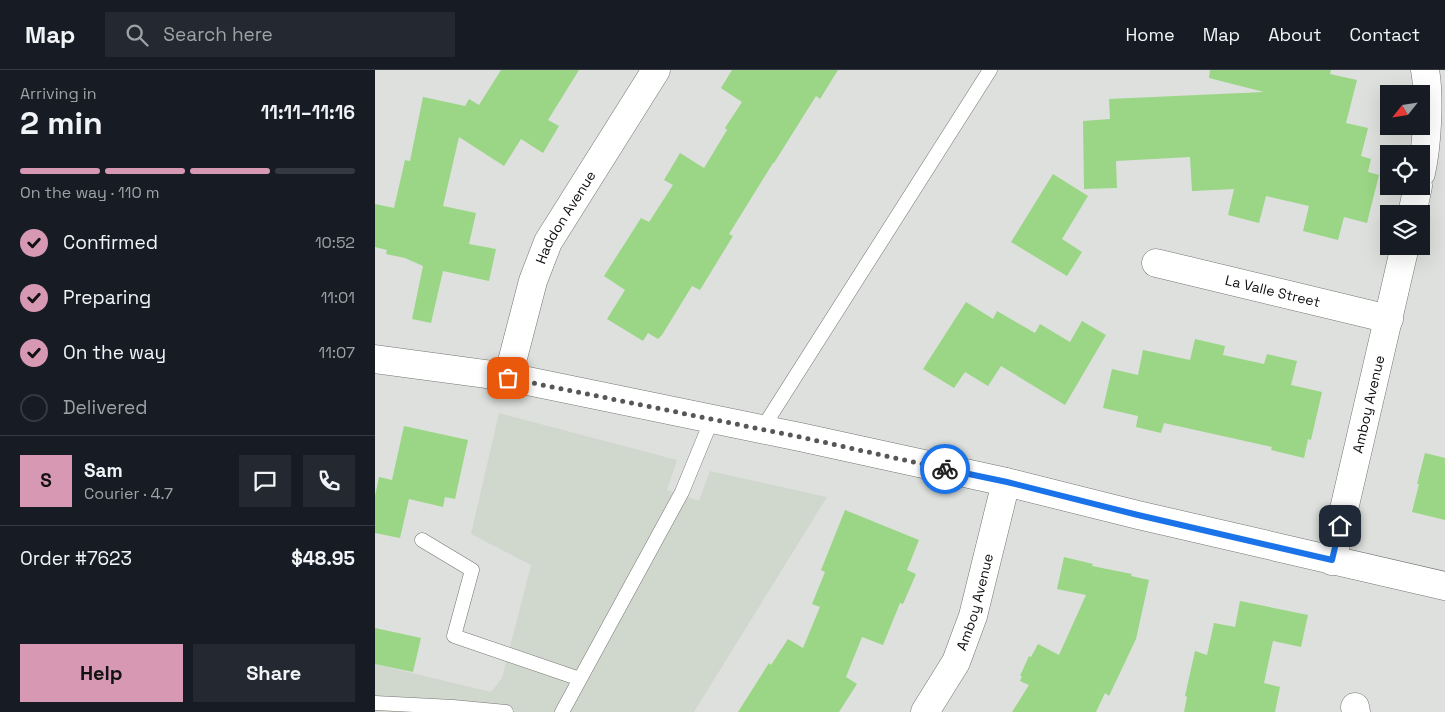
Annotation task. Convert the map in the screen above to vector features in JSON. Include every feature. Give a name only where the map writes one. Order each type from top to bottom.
[{"type":"street","name":"Haddon Avenue","points":[[508,378],[533,281],[548,242],[656,70]]},
{"type":"street","points":[[1425,70],[1427,79],[1427,124],[1425,145]]},
{"type":"street","name":"Amboy Avenue","points":[[1332,560],[1403,255]]},
{"type":"street","name":"La Valle Street","points":[[1156,263],[1389,319]]},
{"type":"street","points":[[375,359],[508,378],[762,429],[1007,482],[1138,515],[1445,586]]},
{"type":"street","name":"Amboy Avenue","points":[[925,712],[956,662],[973,616],[1007,482]]},
{"type":"lane","points":[[762,429],[990,70]]},
{"type":"lane","points":[[562,712],[683,492],[712,419]]},
{"type":"lane","points":[[422,540],[472,570],[454,636],[580,679]]},
{"type":"lane","points":[[375,703],[506,712]]},
{"type":"shaded area","points":[[499,413],[677,460],[667,490],[699,501],[710,471],[827,497],[694,712],[375,712],[375,664],[491,692],[502,678],[531,565],[471,534]]},
{"type":"building","points":[[501,70],[579,70],[548,120],[559,126],[543,153],[521,139],[504,166],[459,137],[443,206],[476,213],[469,244],[496,249],[489,281],[443,271],[431,323],[412,319],[423,266],[405,258],[386,254],[387,250],[375,247],[375,204],[394,208],[405,160],[410,161],[423,97],[465,106],[469,99],[479,105]]},
{"type":"building","points":[[732,70],[838,70],[820,99],[816,96],[773,163],[729,234],[733,236],[700,290],[692,286],[658,339],[648,333],[643,341],[607,319],[625,290],[604,276],[641,218],[649,222],[673,185],[664,180],[680,153],[704,168],[727,130],[725,128],[742,102],[721,88]]},
{"type":"building","points":[[1210,70],[1331,70],[1330,74],[1357,80],[1346,123],[1368,128],[1361,156],[1371,159],[1368,172],[1379,175],[1367,223],[1344,217],[1338,240],[1303,231],[1309,206],[1266,196],[1259,223],[1228,215],[1234,189],[1192,191],[1190,157],[1116,161],[1117,188],[1084,189],[1083,121],[1110,119],[1109,99],[1264,92],[1209,78]]},
{"type":"building","points":[[1053,174],[1088,196],[1062,239],[1082,252],[1067,276],[1011,242]]},
{"type":"building","points":[[966,302],[993,319],[997,311],[1035,333],[1040,324],[1070,342],[1082,321],[1106,335],[1065,405],[1001,366],[988,386],[965,372],[954,388],[923,369]]},
{"type":"building","points":[[1195,339],[1225,346],[1223,355],[1264,364],[1267,354],[1297,361],[1291,385],[1322,392],[1311,440],[1308,439],[1304,458],[1271,450],[1272,447],[1164,423],[1161,433],[1136,427],[1138,416],[1103,408],[1112,369],[1138,375],[1143,350],[1190,360]]},
{"type":"building","points":[[404,426],[468,440],[455,499],[445,497],[443,507],[409,499],[400,538],[375,533],[375,496],[379,477],[392,480]]},
{"type":"building","points":[[1425,453],[1445,458],[1445,520],[1412,512]]},
{"type":"building","points":[[845,510],[919,540],[907,570],[916,574],[903,604],[900,603],[883,645],[862,637],[846,677],[857,684],[839,712],[738,712],[769,663],[771,665],[788,639],[803,648],[820,607],[812,604],[825,572],[821,570]]},
{"type":"building","points":[[1064,557],[1149,580],[1136,639],[1109,696],[1105,693],[1096,712],[1012,712],[1029,685],[1020,681],[1022,676],[1020,676],[1029,656],[1031,657],[1038,644],[1059,655],[1086,595],[1057,589]]},
{"type":"building","points":[[1240,601],[1308,615],[1301,647],[1273,641],[1264,683],[1280,687],[1275,712],[1184,712],[1187,697],[1185,696],[1195,651],[1207,655],[1214,623],[1235,627]]},
{"type":"building","points":[[375,628],[421,638],[413,672],[375,664]]},
{"type":"way so far","points":[[508,378],[800,437],[945,469]]},
{"type":"route","points":[[945,469],[1007,482],[1138,515],[1332,560],[1340,526]]}]
